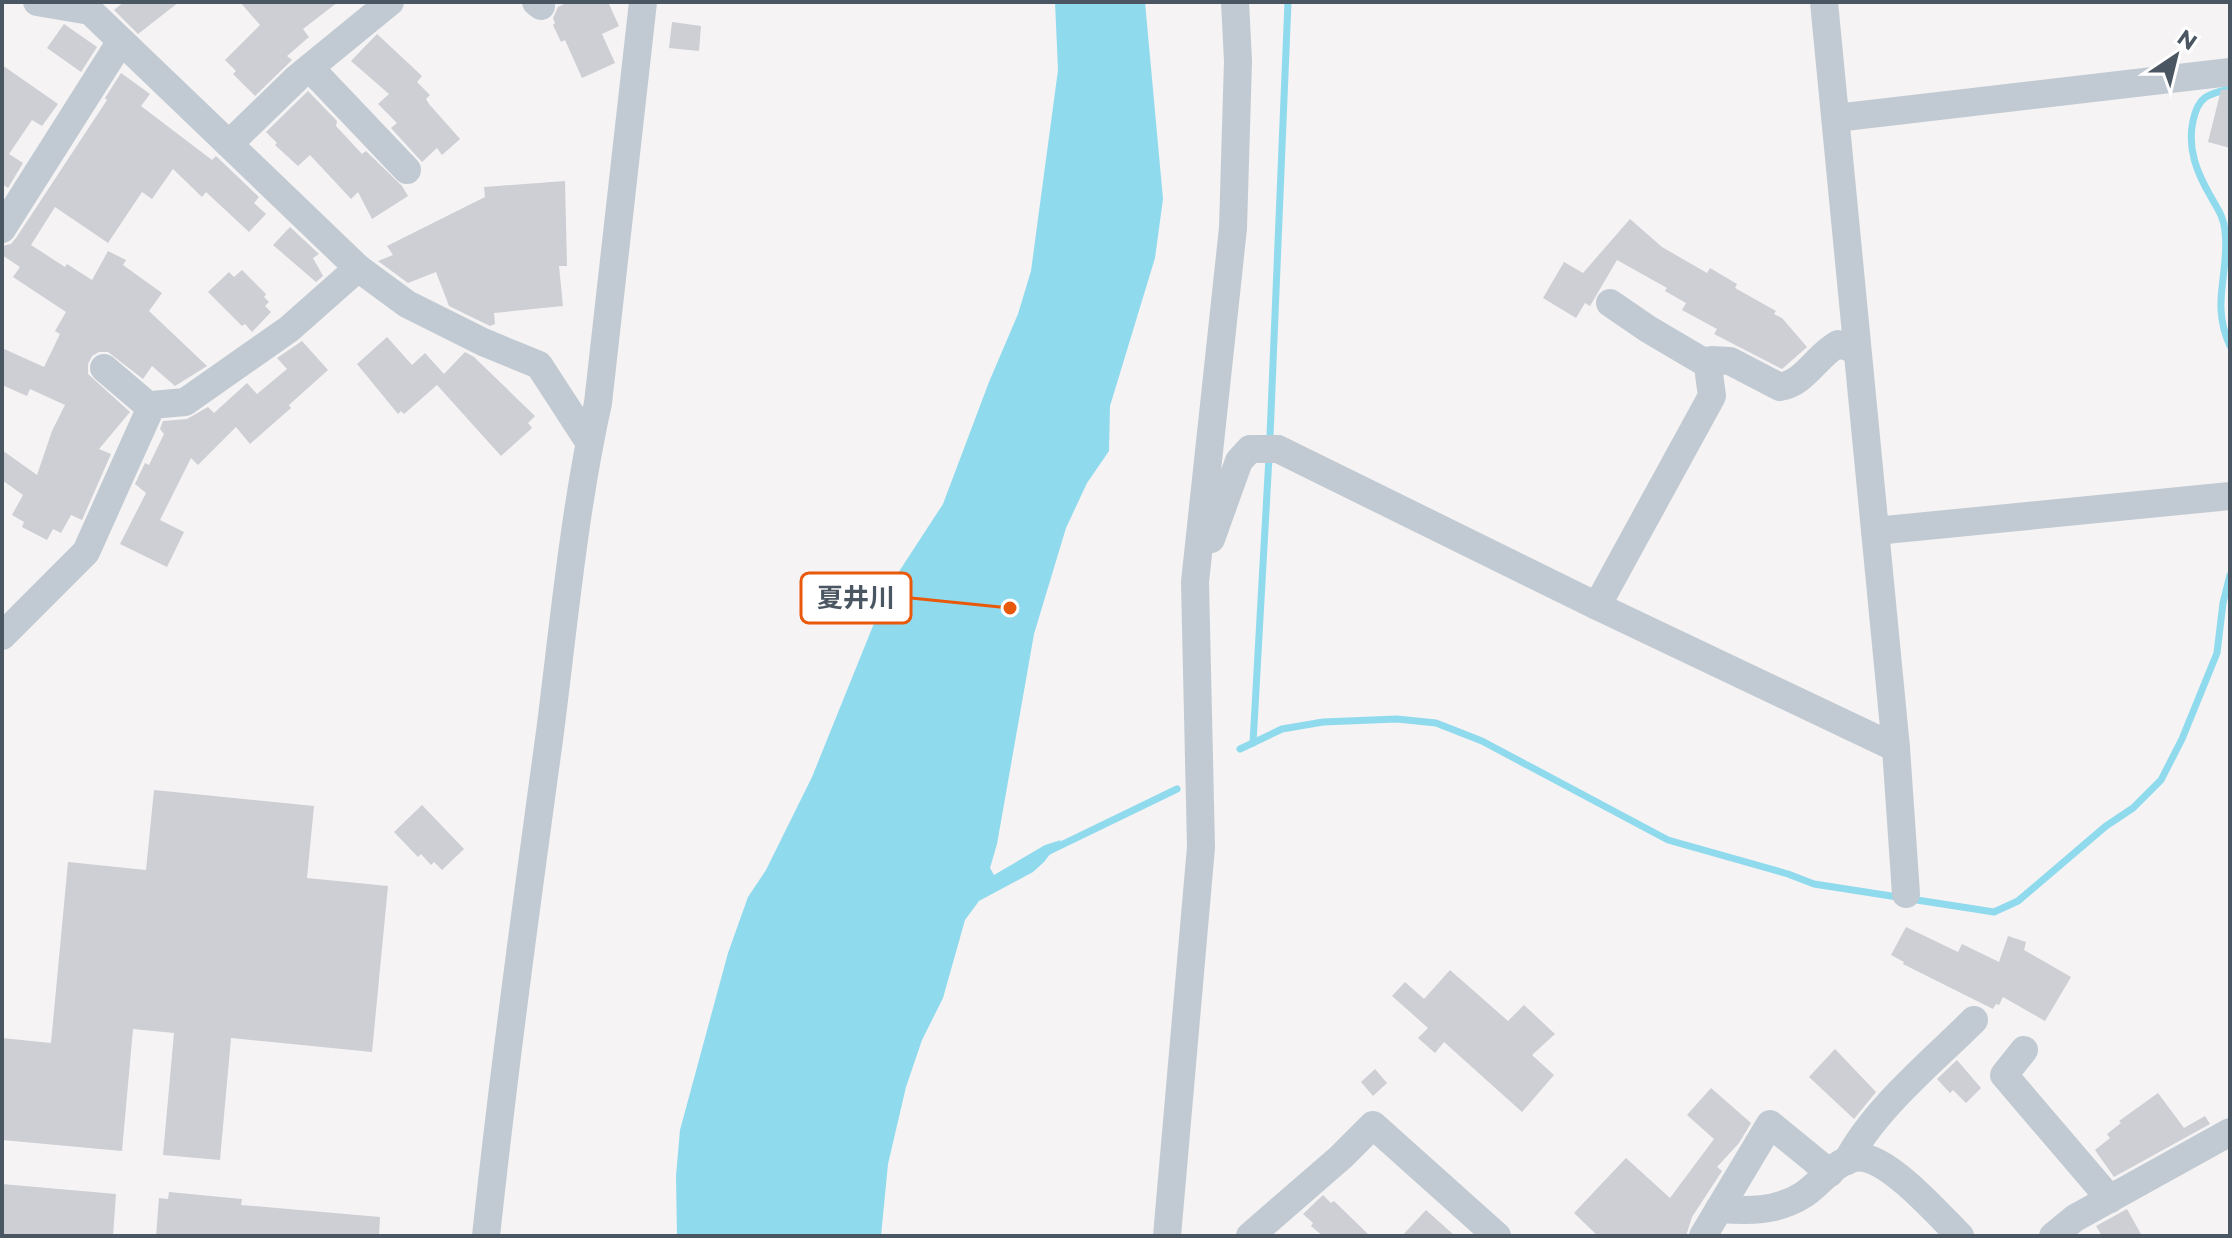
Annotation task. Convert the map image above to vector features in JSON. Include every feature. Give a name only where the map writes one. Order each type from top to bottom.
[{"type":"street","points":[[37,2],[97,6],[121,41],[358,268],[407,304],[483,342],[539,365],[589,442]]},
{"type":"street","points":[[229,144],[268,104],[390,2]]},
{"type":"street","points":[[486,1236],[589,442],[598,403],[643,2]]},
{"type":"street","points":[[1167,1236],[1201,847],[1195,582],[1233,228],[1238,61],[1235,2]]},
{"type":"street","points":[[1238,61],[1247,2]]},
{"type":"street","points":[[1824,2],[1896,748],[1906,894]]},
{"type":"street","points":[[2,229],[121,41]]},
{"type":"street","points":[[310,68],[407,170]]},
{"type":"street","points":[[1836,118],[2230,72]]},
{"type":"street","points":[[2,636],[86,552],[152,405],[185,402],[289,329],[358,268]]},
{"type":"street","points":[[1610,303],[1709,365]]},
{"type":"street","points":[[1597,606],[1712,396],[1711,360],[1730,361],[1780,387],[1795,383],[1838,344],[1857,350]]},
{"type":"street","points":[[104,368],[151,408]]},
{"type":"street","points":[[1195,582],[1239,461],[1250,449],[1278,449],[1896,748]]},
{"type":"street","points":[[1875,531],[2230,496]]},
{"type":"street","points":[[1719,1209],[1762,1211],[1803,1196],[1838,1167],[1890,1104],[1974,1020]]},
{"type":"street","points":[[2024,1050],[2004,1075],[2110,1199]]},
{"type":"street","points":[[1703,1236],[1770,1124],[1838,1167]]},
{"type":"street","points":[[1250,1236],[1373,1125],[1497,1236]]},
{"type":"street","points":[[2053,1236],[2075,1218],[2230,1132]]},
{"type":"street","points":[[1838,1167],[1856,1157],[1869,1159],[1907,1184],[1960,1236]]},
{"type":"water","points":[[1055,2],[1145,2],[1163,199],[1155,258],[1110,406],[1109,451],[1087,483],[1066,528],[1034,634],[997,844],[990,868],[994,875],[1045,845],[1061,840],[1033,872],[979,901],[965,920],[943,998],[922,1040],[906,1087],[888,1164],[881,1236],[677,1236],[676,1176],[680,1130],[728,953],[748,897],[766,870],[812,777],[881,606],[900,570],[943,504],[1018,314],[1031,271],[1058,70]]},
{"type":"building","points":[[124,2],[179,2],[138,34],[114,10]]},
{"type":"building","points":[[240,2],[338,2],[303,29],[309,37],[287,56],[292,60],[255,96],[233,74],[236,71],[225,60],[260,25]]},
{"type":"building","points":[[568,2],[608,2],[619,26],[602,34],[615,63],[582,78],[565,40],[561,42],[553,25],[558,7]]},
{"type":"building","points":[[672,22],[701,26],[699,51],[669,48]]},
{"type":"building","points":[[64,24],[97,47],[81,72],[47,48]]},
{"type":"building","points":[[377,34],[422,76],[417,82],[430,95],[426,99],[429,104],[460,139],[442,155],[437,148],[422,162],[391,128],[397,123],[378,104],[389,94],[351,61]]},
{"type":"building","points":[[2,65],[58,104],[42,126],[32,120],[9,154],[23,163],[8,188],[2,184]]},
{"type":"building","points":[[121,73],[150,94],[141,106],[212,160],[216,156],[259,197],[254,203],[266,214],[249,232],[206,192],[202,197],[173,169],[152,199],[142,192],[108,243],[55,207],[31,245],[92,280],[108,251],[126,260],[123,265],[162,293],[149,311],[207,366],[175,386],[152,366],[143,379],[108,352],[92,356],[88,374],[130,412],[99,449],[111,454],[82,520],[71,515],[61,533],[53,529],[47,540],[22,527],[24,522],[12,515],[23,495],[2,480],[2,450],[37,475],[52,431],[65,405],[30,389],[27,396],[2,385],[2,348],[44,367],[60,334],[55,331],[66,312],[13,277],[20,267],[2,255],[2,246],[11,244],[16,238],[107,100],[105,98]]},
{"type":"building","points":[[2230,89],[2230,148],[2208,142],[2221,90]]},
{"type":"building","points":[[308,91],[337,121],[336,126],[362,154],[366,151],[402,186],[408,196],[372,219],[358,192],[351,199],[310,155],[298,166],[275,145],[277,143],[266,132]]},
{"type":"building","points":[[565,181],[567,266],[559,266],[563,306],[494,313],[495,324],[490,326],[449,306],[436,272],[408,283],[378,261],[393,255],[387,246],[485,197],[484,187]]},
{"type":"building","points":[[1630,219],[1662,247],[1707,273],[1710,268],[1737,284],[1735,288],[1776,311],[1774,314],[1782,318],[1807,347],[1782,369],[1714,334],[1717,329],[1682,310],[1686,303],[1665,291],[1667,288],[1617,260],[1590,306],[1585,303],[1576,318],[1543,298],[1564,262],[1583,273]]},
{"type":"building","points":[[290,227],[319,254],[313,258],[323,276],[316,282],[273,245]]},
{"type":"building","points":[[242,270],[266,294],[264,297],[269,302],[265,306],[271,312],[252,332],[208,292],[229,272],[234,277]]},
{"type":"building","points":[[387,337],[412,365],[425,353],[444,374],[465,352],[474,357],[535,416],[528,423],[532,428],[501,456],[437,385],[404,414],[401,411],[398,414],[357,364]]},
{"type":"building","points":[[302,341],[328,370],[250,444],[236,427],[198,465],[191,458],[160,520],[184,532],[167,567],[120,544],[146,493],[135,484],[145,463],[149,465],[164,434],[160,429],[163,421],[187,419],[208,407],[214,413],[247,383],[257,394],[287,369],[277,358]]},
{"type":"building","points":[[154,790],[314,806],[307,878],[388,886],[372,1052],[231,1038],[220,1160],[163,1155],[174,1033],[133,1029],[122,1151],[2,1140],[2,1038],[51,1043],[68,862],[146,870]]},
{"type":"building","points":[[422,805],[464,849],[442,870],[434,862],[431,865],[421,854],[418,857],[394,832]]},
{"type":"building","points":[[1906,927],[1958,952],[1962,944],[1999,962],[2008,936],[2026,942],[2024,950],[2071,977],[2045,1021],[2003,997],[1993,1009],[1891,955]]},
{"type":"building","points":[[1450,970],[1508,1021],[1524,1005],[1555,1034],[1532,1055],[1554,1075],[1522,1112],[1444,1042],[1435,1053],[1418,1038],[1428,1028],[1392,996],[1405,982],[1424,999]]},
{"type":"building","points":[[1835,1049],[1876,1092],[1854,1119],[1809,1077]]},
{"type":"building","points":[[1957,1060],[1981,1088],[1966,1103],[1953,1090],[1950,1093],[1937,1079]]},
{"type":"building","points":[[1375,1069],[1387,1083],[1373,1096],[1361,1082]]},
{"type":"building","points":[[1711,1088],[1751,1123],[1739,1143],[1717,1167],[1722,1171],[1692,1217],[1686,1236],[1598,1236],[1574,1213],[1626,1158],[1670,1198],[1714,1139],[1687,1115]]},
{"type":"building","points":[[2158,1093],[2184,1128],[2205,1116],[2210,1124],[2114,1177],[2095,1150],[2110,1138],[2107,1134],[2121,1123],[2119,1121]]},
{"type":"building","points":[[2,1184],[116,1194],[113,1236],[2,1236]]},
{"type":"building","points":[[169,1192],[242,1199],[241,1205],[380,1217],[379,1236],[156,1236],[159,1198],[168,1199]]},
{"type":"building","points":[[1323,1195],[1331,1203],[1334,1201],[1370,1236],[1323,1236],[1311,1226],[1313,1223],[1303,1214]]},
{"type":"building","points":[[2127,1209],[2142,1236],[2102,1236],[2096,1226]]},
{"type":"building","points":[[1426,1210],[1455,1236],[1402,1236]]},
{"type":"waterway","points":[[1270,436],[1288,2]]},
{"type":"waterway","points":[[2230,89],[2210,95],[2201,102],[2191,131],[2192,151],[2198,170],[2224,226],[2226,246],[2221,316],[2230,346]]},
{"type":"waterway","points":[[1253,743],[1269,457]]},
{"type":"waterway","points":[[1240,749],[1282,729],[1323,722],[1397,719],[1436,723],[1482,741],[1668,840],[1814,884],[1994,912],[2018,901],[2106,826],[2133,808],[2161,780],[2182,739],[2217,653],[2230,575]]},
{"type":"waterway","points":[[1049,851],[1177,789]]},
{"type":"place","name":"夏井川","points":[[1010,608]]}]
